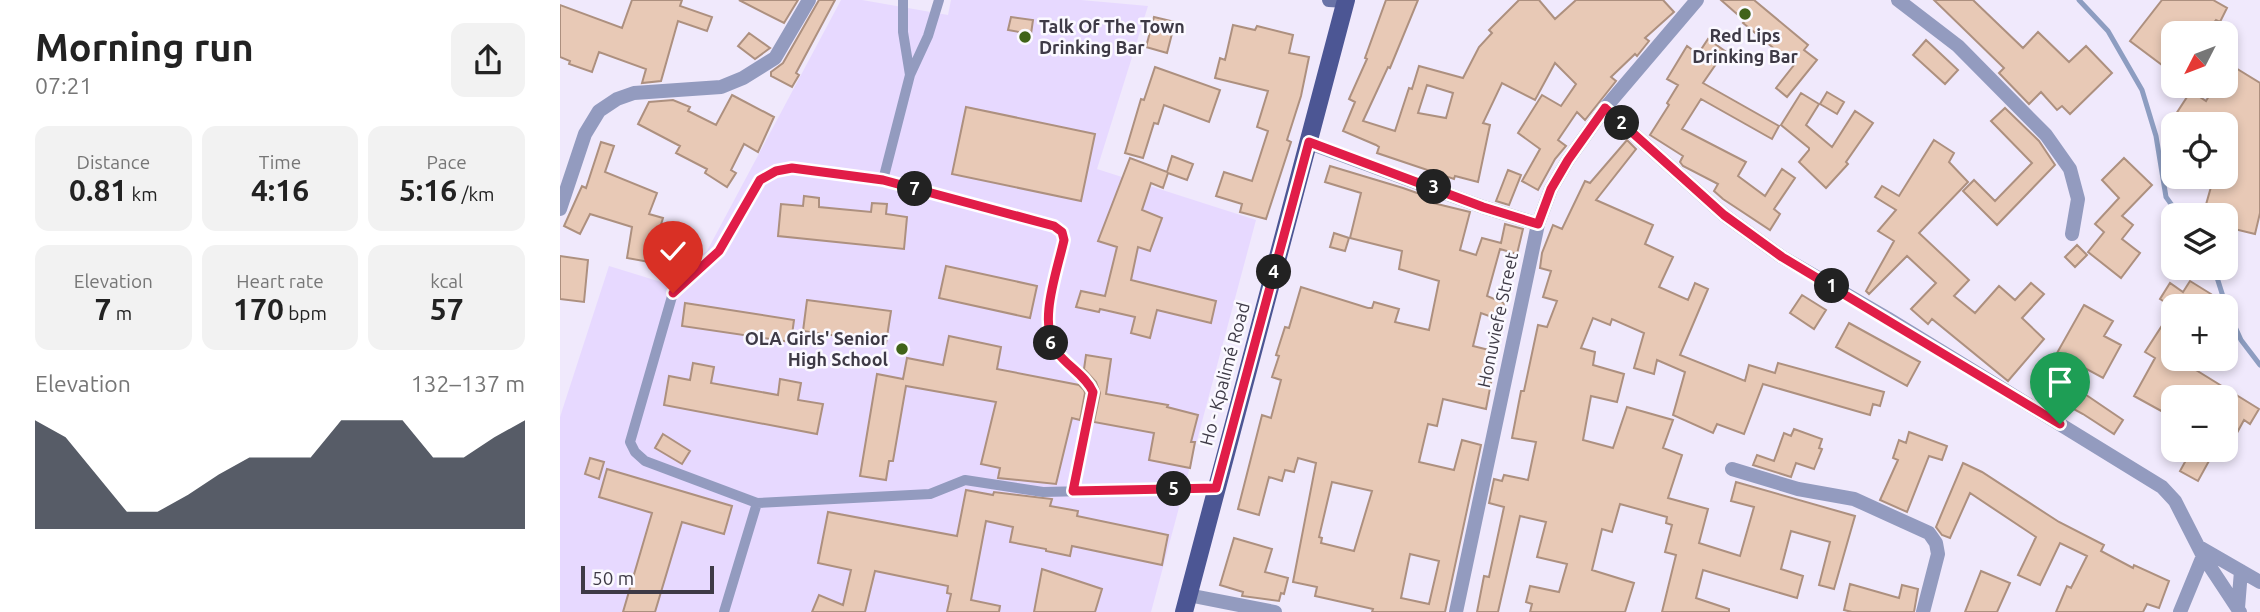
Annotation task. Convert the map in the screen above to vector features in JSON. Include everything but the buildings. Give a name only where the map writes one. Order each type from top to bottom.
[{"type":"main road","name":"Ho - Kpalimé Road","points":[[1186,603],[1309,142],[1340,0]]},
{"type":"street","points":[[560,209],[585,134],[599,111],[617,99],[634,93],[721,87],[743,78],[775,58],[809,0]]},
{"type":"street","name":"Honuviefe Street","points":[[1456,612],[1538,224],[1551,189],[1605,108],[1697,0]]},
{"type":"street","points":[[1898,0],[1958,46],[2046,135],[2070,169],[2078,199],[2072,234]]},
{"type":"street","points":[[1605,108],[1724,215],[1782,257],[1899,325],[2162,487],[2175,501],[2201,551],[2239,610]]},
{"type":"street","points":[[1309,142],[1483,207],[1538,224]]},
{"type":"street","points":[[1732,469],[1798,489],[1854,499],[1929,533],[1936,543],[1938,554],[1923,612]]},
{"type":"street","points":[[2201,551],[2260,582]]},
{"type":"street","points":[[2180,612],[2201,551]]},
{"type":"street","points":[[2239,610],[2241,571]]},
{"type":"street","points":[[1186,603],[1275,612]]},
{"type":"lane","points":[[903,0],[903,32],[910,75]]},
{"type":"lane","points":[[883,180],[910,75],[928,36],[939,0]]},
{"type":"lane","points":[[1073,491],[1093,392],[1058,354],[1050,340],[1047,323],[1064,240],[1062,232],[1054,226],[883,180],[792,168],[776,171],[760,180],[719,251],[673,293],[631,442],[635,452],[645,461],[757,503],[930,494],[965,480],[1043,492],[1216,488]]},
{"type":"lane","points":[[724,612],[757,503]]},
{"type":"shaded area","name":"OLA Girls' Senior High School","points":[[841,0],[862,0],[948,15],[951,0],[1081,0],[1148,6],[1097,169],[1256,220],[1151,612],[560,612],[560,417],[609,266],[661,282],[707,251]]},
{"type":"waterway","points":[[2079,0],[2108,31],[2142,90],[2156,136],[2166,197],[2170,203]]},
{"type":"waterway","points":[[2218,280],[2222,294]]},
{"type":"waterway","points":[[2238,333],[2260,365]]},
{"type":"place","name":"Red Lips Drinking Bar","points":[[1745,14]]},
{"type":"place","name":"Talk Of The Town Drinking Bar","points":[[1025,37]]},
{"type":"place","name":"OLA Girls' Senior High School","points":[[902,349]]},
{"type":"route","points":[[673,293],[719,251],[760,180],[776,171],[792,168],[883,180],[1054,226],[1062,232],[1064,240],[1047,323],[1050,340],[1058,354],[1093,392],[1073,491],[1216,488],[1309,142],[1483,207],[1538,224],[1551,189],[1605,108],[1724,215],[1782,257],[2060,424]]}]
